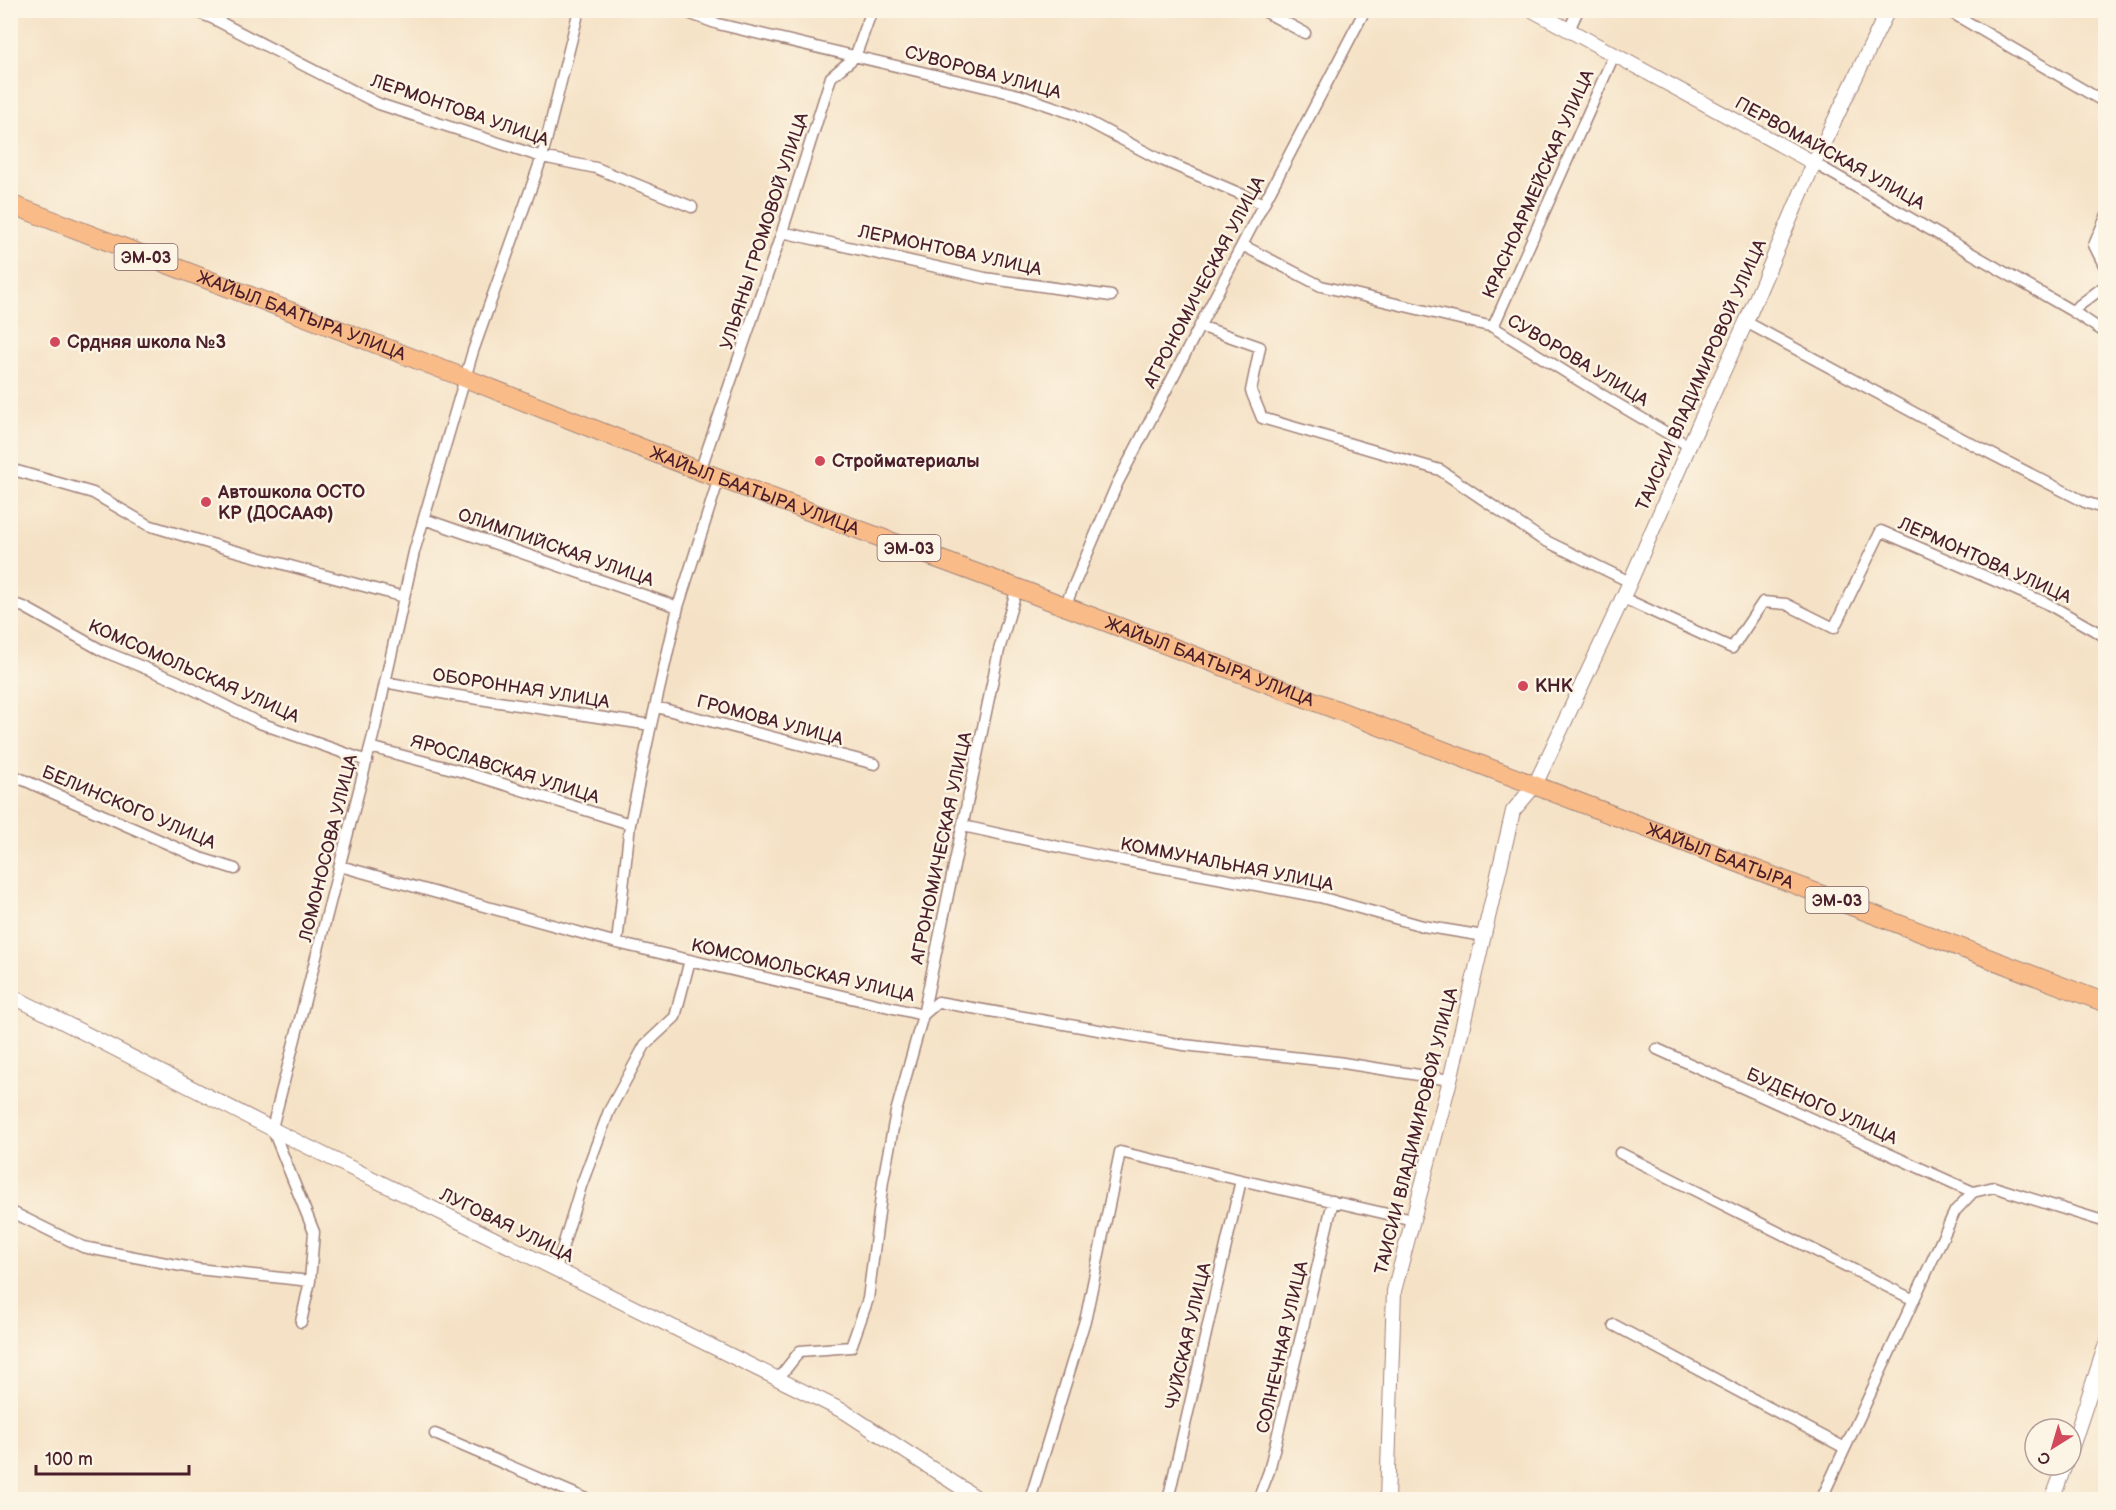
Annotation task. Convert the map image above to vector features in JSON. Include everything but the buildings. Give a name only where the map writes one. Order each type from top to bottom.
[{"type":"highway","name":"ЖАЙЫЛ БААТЫРА УЛИЦА","points":[[10,204],[465,378],[700,471],[1065,606],[1535,785]]},
{"type":"highway","name":"ЖАЙЫЛ БААТЫРА","points":[[1535,785],[2106,1003]]},
{"type":"street","name":"ЛЕРМОНТОВА УЛИЦА","points":[[192,10],[212,18],[378,104],[542,157],[596,168],[692,207]]},
{"type":"street","name":"ЛОМОНОСОВА УЛИЦА","points":[[272,1128],[370,747],[424,519],[465,378],[542,157],[579,10]]},
{"type":"street","name":"СУВОРОВА УЛИЦА","points":[[680,10],[718,24],[1019,95],[1074,114],[1155,157],[1264,204]]},
{"type":"street","points":[[855,57],[872,10]]},
{"type":"street","points":[[1262,10],[1305,33]]},
{"type":"street","name":"АГРОНОМИЧЕСКАЯ УЛИЦА","points":[[1065,606],[1117,484],[1365,10]]},
{"type":"street","name":"ПЕРВОМАЙСКАЯ УЛИЦА","points":[[1533,10],[1814,163],[2072,311],[2106,333]]},
{"type":"street","points":[[1569,30],[1578,10]]},
{"type":"street","name":"ТАИСИИ ВЛАДИМИРОВОЙ УЛИЦА","points":[[1387,1500],[1394,1291],[1450,1080],[1513,811],[1535,785],[1623,598],[1814,163],[1888,10]]},
{"type":"street","points":[[1947,10],[2106,103]]},
{"type":"street","name":"КРАСНОАРМЕЙСКАЯ УЛИЦА","points":[[1493,327],[1614,55]]},
{"type":"street","name":"УЛЬЯНЫ ГРОМОВОЙ УЛИЦА","points":[[700,471],[782,232],[831,77],[855,57]]},
{"type":"street","points":[[2106,217],[2094,245],[2106,269]]},
{"type":"street","name":"ЛЕРМОНТОВА УЛИЦА","points":[[782,232],[985,278],[1111,296]]},
{"type":"street","name":"СУВОРОВА УЛИЦА","points":[[1242,245],[1321,286],[1493,327],[1689,446]]},
{"type":"street","points":[[2072,311],[2106,285]]},
{"type":"street","points":[[1746,322],[1970,443],[2085,502],[2106,509]]},
{"type":"street","points":[[1200,326],[1260,347],[1251,391],[1262,418],[1440,470],[1540,538],[1630,582]]},
{"type":"street","points":[[10,469],[93,493],[148,525],[404,597]]},
{"type":"street","points":[[617,943],[630,824],[651,725],[678,607],[719,478]]},
{"type":"street","name":"ОЛИМПИЙСКАЯ УЛИЦА","points":[[424,519],[678,607]]},
{"type":"street","name":"ЛЕРМОНТОВА УЛИЦА","points":[[1623,598],[1732,648],[1763,602],[1786,604],[1834,628],[1881,531],[2046,603],[2106,637]]},
{"type":"street","name":"АГРОНОМИЧЕСКАЯ УЛИЦА","points":[[778,1379],[800,1351],[851,1347],[868,1299],[883,1181],[894,1122],[923,1015],[999,650],[1017,588]]},
{"type":"street","name":"КОМСОМОЛЬСКАЯ УЛИЦА","points":[[10,603],[24,607],[103,651],[177,681],[257,722],[366,760]]},
{"type":"street","name":"ОБОРОННАЯ УЛИЦА","points":[[385,682],[452,695],[651,725]]},
{"type":"street","name":"ГРОМОВА УЛИЦА","points":[[656,707],[875,764]]},
{"type":"street","name":"ЯРОСЛАВСКАЯ УЛИЦА","points":[[370,747],[471,774],[630,824]]},
{"type":"street","name":"БЕЛИНСКОГО УЛИЦА","points":[[10,774],[200,858],[235,869]]},
{"type":"street","name":"КОММУНАЛЬНАЯ УЛИЦА","points":[[963,826],[1105,857],[1320,897],[1423,926],[1484,936]]},
{"type":"street","name":"КОМСОМОЛЬСКАЯ УЛИЦА","points":[[340,866],[617,943],[923,1015],[938,1002],[1184,1045],[1337,1062],[1405,1071],[1450,1080]]},
{"type":"street","points":[[556,1269],[581,1186],[609,1111],[645,1045],[675,1017],[690,960]]},
{"type":"street","name":"ЛУГОВАЯ УЛИЦА","points":[[10,994],[272,1128],[844,1412],[980,1500]]},
{"type":"street","name":"БУДЕНОГО УЛИЦА","points":[[1657,1049],[1973,1192],[1994,1187],[2106,1221]]},
{"type":"street","points":[[272,1128],[314,1232],[310,1281],[301,1322]]},
{"type":"street","points":[[1030,1500],[1086,1317],[1120,1152],[1413,1220]]},
{"type":"street","points":[[1620,1153],[1914,1300]]},
{"type":"street","name":"ЧУЙСКАЯ УЛИЦА","points":[[1168,1500],[1241,1180]]},
{"type":"street","points":[[1821,1500],[1955,1211],[1973,1192]]},
{"type":"street","name":"СОЛНЕЧНАЯ УЛИЦА","points":[[1258,1500],[1269,1471],[1333,1202]]},
{"type":"street","points":[[10,1211],[83,1247],[197,1269],[310,1281]]},
{"type":"street","points":[[1614,1325],[1845,1448]]},
{"type":"street","points":[[2082,1417],[2106,1344]]},
{"type":"street","points":[[435,1434],[589,1500]]},
{"type":"street","points":[[2052,1500],[2061,1477]]},
{"type":"place","name":"Срдняя школа №3","points":[[55,342]]},
{"type":"place","name":"Стройматериалы","points":[[820,461]]},
{"type":"place","name":"Автошкола ОСТО КР (ДОСААФ)","points":[[206,502]]},
{"type":"place","name":"КНК","points":[[1523,686]]}]
